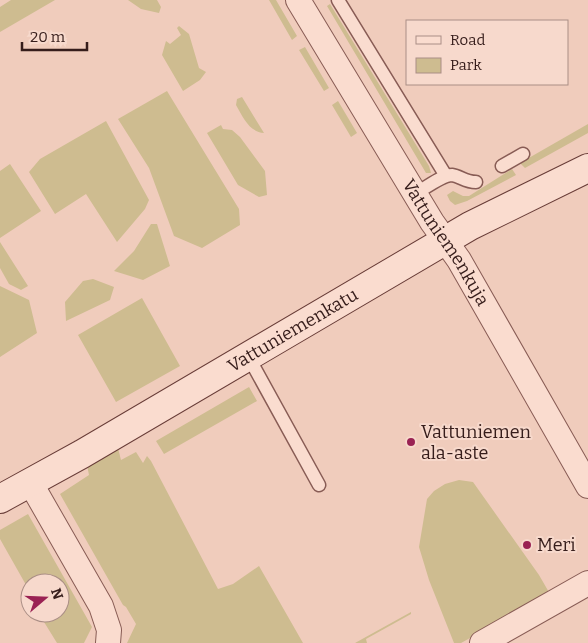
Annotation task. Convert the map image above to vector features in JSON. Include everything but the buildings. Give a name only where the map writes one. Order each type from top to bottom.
[{"type":"street","name":"Vattuniemenkuja","points":[[302,1],[415,194],[479,294],[588,486]]},
{"type":"street","name":"Vattuniemenkatu","points":[[0,498],[446,240],[496,212],[588,168]]},
{"type":"street","points":[[30,482],[102,606],[109,630],[108,643]]},
{"type":"street","points":[[482,643],[588,583]]},
{"type":"lane","points":[[338,0],[446,176]]},
{"type":"lane","points":[[502,166],[523,154]]},
{"type":"lane","points":[[415,194],[446,176],[454,175],[467,182],[476,182]]},
{"type":"lane","points":[[248,356],[319,485]]},
{"type":"green space","points":[[11,0],[55,0],[0,32],[0,7]]},
{"type":"green space","points":[[128,0],[157,0],[161,7],[159,13],[141,9]]},
{"type":"green space","points":[[269,0],[276,0],[297,36],[292,40]]},
{"type":"green space","points":[[330,4],[429,166],[431,173],[426,173],[327,6]]},
{"type":"green space","points":[[179,26],[189,34],[199,68],[206,72],[200,80],[183,91],[162,55],[166,41],[170,44],[181,35],[177,28]]},
{"type":"green space","points":[[305,47],[329,88],[324,91],[299,50]]},
{"type":"green space","points":[[167,91],[239,209],[240,225],[202,248],[174,236],[149,168],[118,119]]},
{"type":"green space","points":[[242,97],[264,133],[254,130],[244,119],[236,105],[237,99]]},
{"type":"green space","points":[[338,101],[357,133],[351,137],[332,105]]},
{"type":"green space","points":[[106,121],[149,200],[145,209],[117,242],[86,194],[55,214],[29,172],[40,159]]},
{"type":"green space","points":[[588,124],[588,133],[525,168],[520,163]]},
{"type":"green space","points":[[221,125],[223,129],[232,130],[240,137],[265,171],[267,195],[259,197],[238,185],[207,133]]},
{"type":"green space","points":[[10,164],[41,211],[0,238],[0,171]]},
{"type":"green space","points":[[512,169],[516,175],[467,201],[455,205],[447,195],[453,191],[463,196],[469,196]]},
{"type":"green space","points":[[151,224],[157,224],[170,266],[143,280],[114,271],[134,251]]},
{"type":"green space","points":[[0,242],[28,286],[21,290],[9,284],[0,268]]},
{"type":"green space","points":[[93,279],[114,287],[110,300],[66,321],[65,302],[83,281]]},
{"type":"green space","points":[[0,286],[29,300],[37,333],[0,357]]},
{"type":"green space","points":[[142,298],[180,366],[116,402],[78,335]]},
{"type":"green space","points":[[249,387],[257,401],[164,454],[156,441]]},
{"type":"green space","points":[[118,448],[121,460],[136,452],[143,463],[147,456],[151,461],[218,589],[233,584],[259,566],[303,643],[127,643],[136,624],[123,605],[60,494],[89,475],[87,465]]},
{"type":"green space","points":[[459,480],[473,482],[539,575],[550,594],[461,643],[454,643],[429,580],[419,547],[427,499],[434,491],[445,484]]},
{"type":"green space","points":[[28,514],[61,573],[20,574],[0,539],[0,530]]},
{"type":"green space","points":[[70,588],[92,627],[84,643],[57,643],[45,623],[70,623]]},
{"type":"green space","points":[[411,612],[411,614],[366,639],[367,643],[355,643]]},
{"type":"place","name":"Vattuniemen ala-aste","points":[[411,442]]},
{"type":"place","name":"Meri","points":[[527,545]]}]
